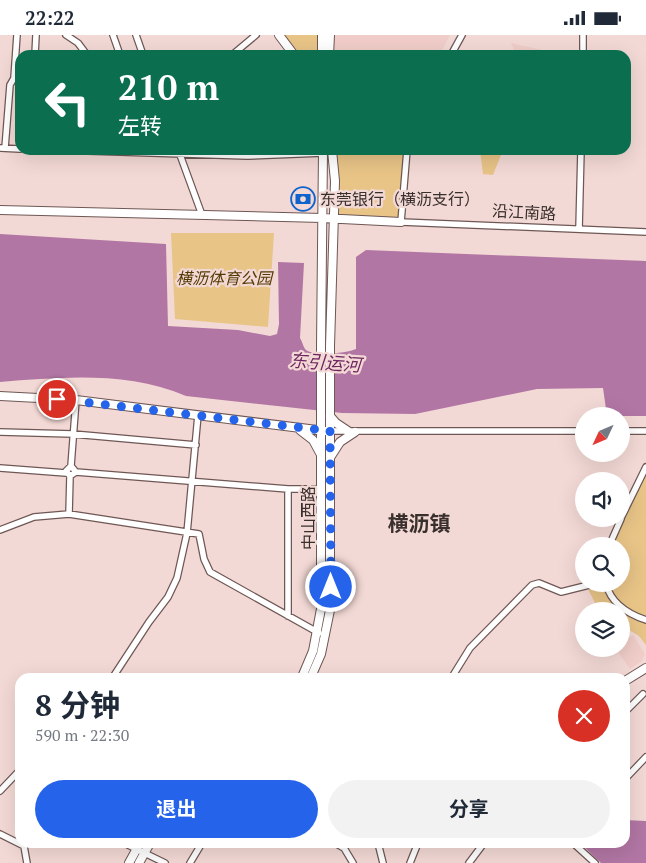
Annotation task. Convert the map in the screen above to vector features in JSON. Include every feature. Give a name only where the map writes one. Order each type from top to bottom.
[{"type":"main road","points":[[278,35],[290,50]]},
{"type":"main road","points":[[322,35],[322,50]]},
{"type":"main road","points":[[329,50],[330,35]]},
{"type":"main road","name":"中山西路","points":[[303,673],[318,632],[322,587],[321,347],[323,155]]},
{"type":"main road","name":"中山西路","points":[[312,673],[326,636],[331,587],[330,346],[335,219],[332,155]]},
{"type":"main road","points":[[0,210],[322,217],[401,222]]},
{"type":"main road","points":[[0,396],[76,400],[330,431]]},
{"type":"main road","points":[[300,428],[322,415]]},
{"type":"main road","points":[[330,415],[340,427],[352,431],[340,442],[330,458]]},
{"type":"main road","points":[[300,428],[313,440],[321,458]]},
{"type":"main road","points":[[630,678],[646,668]]},
{"type":"main road","points":[[129,863],[136,848]]},
{"type":"main road","points":[[139,863],[147,848]]},
{"type":"street","points":[[17,35],[17,50]]},
{"type":"street","points":[[35,50],[36,35]]},
{"type":"street","points":[[66,35],[78,43],[83,50]]},
{"type":"street","points":[[113,35],[118,50]]},
{"type":"street","points":[[136,35],[141,50]]},
{"type":"street","points":[[238,50],[256,35]]},
{"type":"street","points":[[454,50],[462,35]]},
{"type":"street","points":[[583,35],[583,50]]},
{"type":"street","points":[[3,148],[10,85],[15,81]]},
{"type":"street","points":[[180,155],[202,215]]},
{"type":"street","points":[[401,222],[407,155]]},
{"type":"street","points":[[579,229],[581,155]]},
{"type":"street","name":"沿江南路","points":[[401,222],[646,232]]},
{"type":"street","points":[[69,514],[68,467],[71,466],[76,400]]},
{"type":"street","points":[[116,673],[173,589],[187,533],[198,415]]},
{"type":"street","points":[[330,431],[575,431]]},
{"type":"street","points":[[630,431],[646,431]]},
{"type":"street","points":[[0,432],[73,434],[196,445]]},
{"type":"street","points":[[71,466],[76,472]]},
{"type":"street","points":[[630,500],[646,467]]},
{"type":"street","points":[[0,468],[68,474],[76,472],[288,489],[322,489]]},
{"type":"street","points":[[288,489],[288,616]]},
{"type":"street","points":[[0,530],[34,517],[69,514],[199,535],[204,559],[210,572],[326,636]]},
{"type":"street","points":[[454,673],[470,648],[532,585],[539,583],[561,592],[575,588]]},
{"type":"street","points":[[608,592],[609,595],[632,615],[646,620]]},
{"type":"street","points":[[630,707],[644,694]]},
{"type":"street","points":[[630,774],[646,757]]},
{"type":"street","points":[[0,791],[15,775]]},
{"type":"street","points":[[0,833],[15,841]]},
{"type":"street","points":[[24,848],[26,863]]},
{"type":"street","points":[[140,848],[144,853],[165,863]]},
{"type":"street","points":[[190,863],[199,848]]},
{"type":"street","points":[[342,848],[353,863]]},
{"type":"street","points":[[379,848],[383,863]]},
{"type":"street","points":[[410,863],[416,848]]},
{"type":"street","points":[[469,863],[480,848]]},
{"type":"street","points":[[578,848],[595,863]]},
{"type":"shaded area","points":[[334,35],[450,35],[442,50],[334,50]]},
{"type":"shaded area","points":[[511,43],[542,50],[514,50]]},
{"type":"shaded area","points":[[633,635],[645,654],[642,661],[630,669],[622,657],[630,657],[630,637]]},
{"type":"green space","points":[[278,35],[320,35],[320,50],[289,50]]},
{"type":"green space","points":[[332,155],[407,155],[401,222],[335,219]]},
{"type":"green space","points":[[481,155],[501,155],[493,175],[483,174]]},
{"type":"green space","name":"横沥体育公园","points":[[171,233],[274,233],[268,327],[175,319]]},
{"type":"green space","points":[[646,468],[646,645],[639,636],[630,630],[630,602],[594,602],[590,592],[630,592],[630,537],[613,537],[618,527],[630,527],[630,502]]},
{"type":"water","name":"东引运河","points":[[0,234],[166,244],[168,326],[238,330],[270,336],[277,334],[279,324],[278,262],[304,263],[300,338],[305,349],[322,354],[356,349],[356,257],[366,250],[646,261],[646,416],[630,416],[630,407],[606,407],[603,388],[537,389],[415,414],[342,413],[186,396],[164,388],[118,379],[71,378],[0,382]]},
{"type":"water","points":[[630,820],[646,821],[646,863],[601,863],[585,848],[630,848]]},
{"type":"place","name":"东莞银行（横沥支行）","points":[[303,199]]},
{"type":"district","name":"横沥镇","points":[[419,524]]},
{"type":"route","points":[[57,399],[330,431],[331,587]]}]
